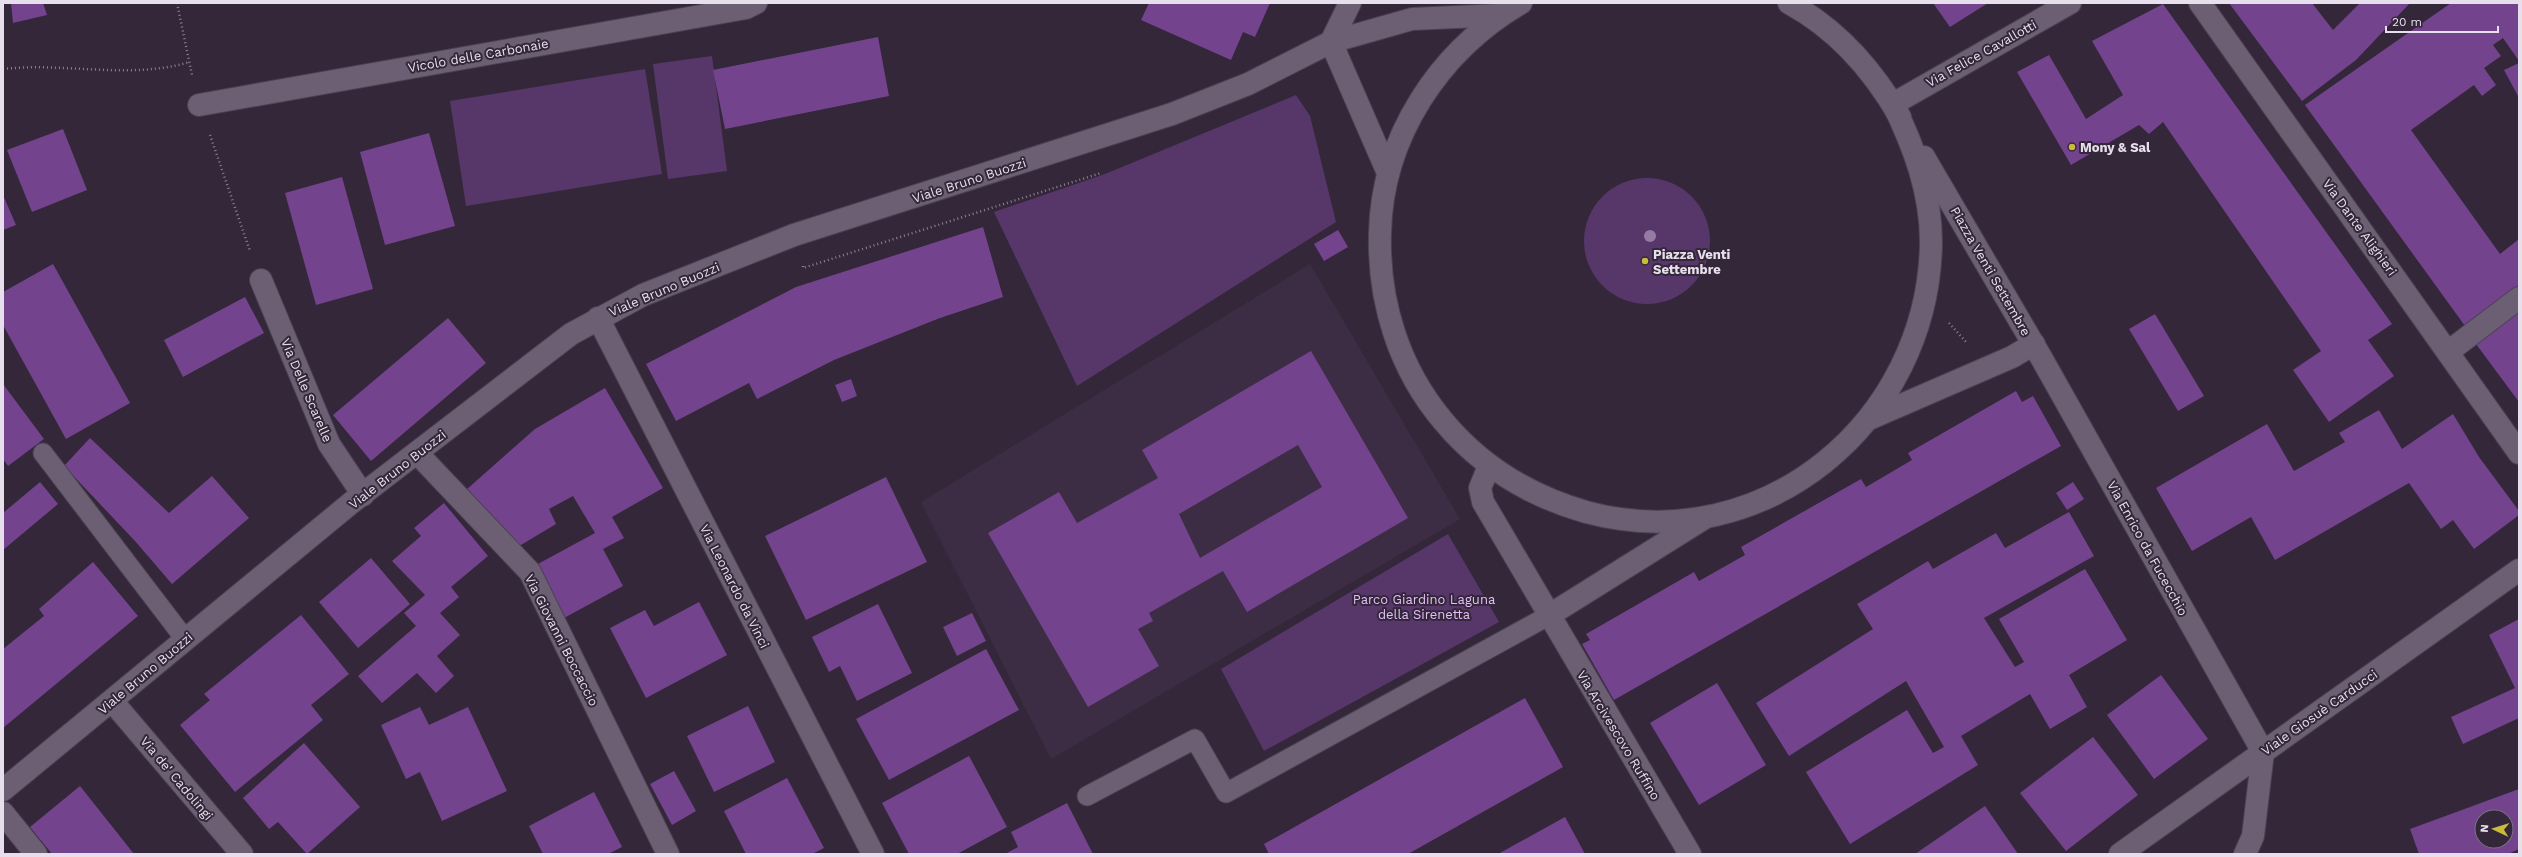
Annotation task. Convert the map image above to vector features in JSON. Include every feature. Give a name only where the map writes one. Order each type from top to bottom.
[{"type":"street","name":"Vicolo delle Carbonaie","points":[[199,105],[746,8],[756,3]]},
{"type":"street","points":[[1350,3],[1331,42],[1388,174]]},
{"type":"street","name":"Piazza Venti Settembre","points":[[1521,3],[1500,15],[1462,46],[1430,84],[1405,127],[1388,174],[1381,214],[1380,254],[1384,295],[1394,335],[1410,373],[1432,407],[1458,439],[1489,466],[1524,488],[1555,502],[1602,516],[1643,521],[1684,519],[1710,515],[1765,498],[1802,479],[1831,458],[1869,420],[1897,376],[1913,344],[1923,310],[1929,274],[1931,239],[1928,204],[1918,162],[1908,135],[1893,104]]},
{"type":"street","name":"Piazza Venti Settembre","points":[[1789,3],[1807,13],[1840,39],[1869,69],[1893,104],[2034,344],[2012,357],[1869,420]]},
{"type":"street","name":"Via Felice Cavallotti","points":[[1893,104],[2070,3]]},
{"type":"street","name":"Via Dante Alighieri","points":[[2200,3],[2519,453]]},
{"type":"street","name":"Piazza Venti Settembre","points":[[1331,42],[1412,19],[1500,15]]},
{"type":"street","name":"Viale Bruno Buozzi","points":[[3,790],[185,639],[363,495],[571,334],[598,318],[643,296],[794,235],[1172,114],[1248,84],[1331,42]]},
{"type":"street","name":"Via Delle Scarelle","points":[[261,280],[329,444],[363,495]]},
{"type":"street","points":[[2448,352],[2519,298]]},
{"type":"street","name":"Via Leonardo da Vinci","points":[[598,318],[873,854]]},
{"type":"street","name":"Via Enrico da Fucecchio","points":[[2034,344],[2263,752]]},
{"type":"street","name":"Via Giovanni Boccaccio","points":[[417,453],[530,572],[668,854]]},
{"type":"street","points":[[1489,466],[1480,488],[1483,502],[1548,616]]},
{"type":"street","name":"Piazza Venti Settembre","points":[[1548,616],[1710,515]]},
{"type":"street","name":"Viale Giosuè Carducci","points":[[2120,854],[2519,570]]},
{"type":"street","name":"Via Arcivescovo Ruffino","points":[[1548,616],[1690,854]]},
{"type":"street","name":"Via de' Cadolingi","points":[[112,701],[242,854]]},
{"type":"street","points":[[2245,854],[2253,836],[2263,752]]},
{"type":"street","points":[[3,813],[36,854]]},
{"type":"lane","points":[[43,453],[185,639]]},
{"type":"lane","points":[[1087,796],[1195,739],[1226,793],[1548,616]]},
{"type":"path","points":[[177,3],[199,105],[261,280]]},
{"type":"path","points":[[3,69],[58,68],[134,71],[174,66],[190,62]]},
{"type":"path","points":[[801,261],[803,268],[1101,173]]},
{"type":"shaded area","points":[[1310,264],[1460,519],[1051,759],[921,502]]},
{"type":"green space","points":[[712,56],[727,171],[668,179],[653,64]]},
{"type":"green space","points":[[645,69],[662,174],[466,206],[450,101]]},
{"type":"green space","points":[[1296,95],[1310,116],[1336,222],[1077,386],[994,212],[1105,174]]},
{"type":"green space","points":[[1641,178],[1653,178],[1671,182],[1692,196],[1706,217],[1710,241],[1706,265],[1692,286],[1671,300],[1653,304],[1641,304],[1623,300],[1602,286],[1588,265],[1584,247],[1584,235],[1588,217],[1602,196],[1623,182]]},
{"type":"green space","name":"Parco Giardino Laguna della Sirenetta","points":[[1448,534],[1499,622],[1264,751],[1221,669]]},
{"type":"building","points":[[11,3],[43,3],[47,15],[13,23]]},
{"type":"building","points":[[1149,3],[1270,3],[1255,37],[1243,32],[1231,60],[1141,20]]},
{"type":"building","points":[[1933,3],[1988,3],[1950,27]]},
{"type":"building","points":[[2229,3],[2312,3],[2333,30],[2360,3],[2410,3],[2356,60],[2302,101]]},
{"type":"building","points":[[2451,3],[2519,3],[2519,61],[2503,38],[2493,45],[2501,56],[2484,68],[2496,85],[2482,96],[2474,85],[2411,130],[2500,254],[2519,239],[2519,285],[2465,326],[2305,105]]},
{"type":"building","points":[[2163,4],[2392,324],[2368,340],[2394,376],[2329,422],[2293,370],[2321,351],[2163,122],[2149,134],[2139,125],[2071,165],[2017,72],[2049,55],[2086,119],[2123,95],[2092,41]]},
{"type":"building","points":[[878,37],[889,96],[725,129],[713,70]]},
{"type":"building","points":[[2519,63],[2519,98],[2504,70]]},
{"type":"building","points":[[63,129],[87,190],[32,212],[7,150]]},
{"type":"building","points":[[429,133],[455,226],[385,245],[360,152]]},
{"type":"building","points":[[342,177],[373,289],[316,305],[285,193]]},
{"type":"building","points":[[3,195],[16,225],[3,230]]},
{"type":"building","points":[[983,227],[1003,297],[940,318],[834,360],[757,399],[749,383],[676,421],[646,364],[796,287]]},
{"type":"building","points":[[1338,230],[1348,247],[1324,261],[1314,244]]},
{"type":"building","points":[[53,264],[130,403],[66,439],[3,325],[3,292]]},
{"type":"building","points":[[245,297],[264,333],[183,377],[164,340]]},
{"type":"building","points":[[2519,306],[2519,402],[2473,340]]},
{"type":"building","points":[[2155,314],[2204,396],[2178,411],[2129,329]]},
{"type":"building","points":[[448,318],[486,363],[371,461],[333,415]]},
{"type":"building","points":[[1311,351],[1408,518],[1247,612],[1223,571],[1149,613],[1153,621],[1138,629],[1159,666],[1088,707],[988,533],[1059,492],[1077,523],[1158,478],[1142,450]],"holes":[[[1298,445],[1322,487],[1200,558],[1179,514]]]},
{"type":"building","points":[[851,379],[857,396],[842,402],[835,385]]},
{"type":"building","points":[[3,384],[44,439],[8,466],[3,459]]},
{"type":"building","points":[[605,388],[663,488],[612,517],[624,538],[603,549],[623,586],[564,618],[536,565],[595,533],[573,496],[549,509],[556,524],[516,548],[466,490],[535,429]]},
{"type":"building","points":[[2016,391],[2022,402],[2033,396],[2061,446],[1614,700],[1582,644],[1590,640],[1586,634],[1694,572],[1699,581],[1745,555],[1741,547],[1861,479],[1866,487],[1912,460],[1908,453]]},
{"type":"building","points":[[2379,410],[2402,449],[2453,414],[2479,457],[2519,511],[2519,515],[2474,549],[2453,520],[2441,529],[2409,483],[2275,560],[2251,517],[2192,551],[2156,488],[2267,424],[2294,471],[2345,442],[2339,433]]},
{"type":"building","points":[[90,438],[169,513],[212,476],[249,518],[172,584],[135,541],[64,466]]},
{"type":"building","points":[[886,477],[927,562],[806,620],[765,536]]},
{"type":"building","points":[[40,482],[58,504],[3,550],[3,513]]},
{"type":"building","points":[[2073,482],[2084,499],[2067,510],[2056,493]]},
{"type":"building","points":[[444,503],[488,556],[451,587],[459,597],[440,613],[460,635],[437,656],[454,676],[436,693],[417,673],[382,703],[358,676],[416,626],[404,613],[425,595],[392,561],[421,536],[414,528]]},
{"type":"building","points":[[2069,512],[2094,556],[1984,618],[2015,667],[2024,662],[1999,619],[2085,569],[2127,640],[2069,675],[2087,707],[2050,729],[2030,694],[1961,736],[1978,765],[1850,844],[1806,772],[1907,710],[1933,753],[1944,747],[1906,681],[1789,756],[1756,703],[1873,629],[1857,604],[1928,561],[1933,569],[1996,533],[2005,548]]},
{"type":"building","points":[[371,558],[410,604],[358,648],[319,602]]},
{"type":"building","points":[[93,562],[138,616],[3,728],[3,649],[44,616],[39,609]]},
{"type":"building","points":[[699,602],[727,655],[646,698],[610,628],[645,610],[654,626]]},
{"type":"building","points":[[878,604],[912,673],[857,701],[840,666],[829,672],[812,637]]},
{"type":"building","points":[[972,613],[986,641],[957,656],[943,627]]},
{"type":"building","points":[[301,615],[349,674],[311,705],[323,720],[235,792],[180,725],[210,700],[204,694]]},
{"type":"building","points":[[2519,619],[2519,718],[2463,744],[2451,717],[2515,688],[2489,635]]},
{"type":"building","points":[[986,649],[1019,710],[889,780],[856,719]]},
{"type":"building","points":[[2161,675],[2208,739],[2154,779],[2107,715]]},
{"type":"building","points":[[1717,683],[1766,765],[1699,805],[1650,723]]},
{"type":"building","points":[[1525,698],[1563,767],[1408,854],[1269,854],[1264,844]]},
{"type":"building","points":[[748,706],[775,762],[714,792],[687,736]]},
{"type":"building","points":[[420,707],[429,725],[468,707],[507,791],[442,821],[420,772],[406,779],[381,725]]},
{"type":"building","points":[[2093,737],[2138,795],[2066,851],[2020,793]]},
{"type":"building","points":[[304,743],[360,807],[307,854],[278,822],[269,829],[243,798]]},
{"type":"building","points":[[969,756],[1007,827],[957,854],[909,854],[882,803]]},
{"type":"building","points":[[674,771],[696,811],[672,825],[650,784]]},
{"type":"building","points":[[787,778],[824,848],[812,854],[746,854],[724,811]]},
{"type":"building","points":[[80,786],[134,854],[52,854],[30,827]]},
{"type":"building","points":[[2519,789],[2519,849],[2508,854],[2419,854],[2410,829]]},
{"type":"building","points":[[594,792],[622,847],[608,854],[543,854],[529,826]]},
{"type":"building","points":[[1067,803],[1093,854],[1005,854],[1018,847],[1011,832]]},
{"type":"building","points":[[1985,806],[2018,854],[1915,854]]},
{"type":"building","points":[[1565,817],[1585,854],[1498,854]]},
{"type":"place","name":"Mony & Sal","points":[[2072,147]]},
{"type":"place","name":"Piazza Venti Settembre","points":[[1645,261]]}]
